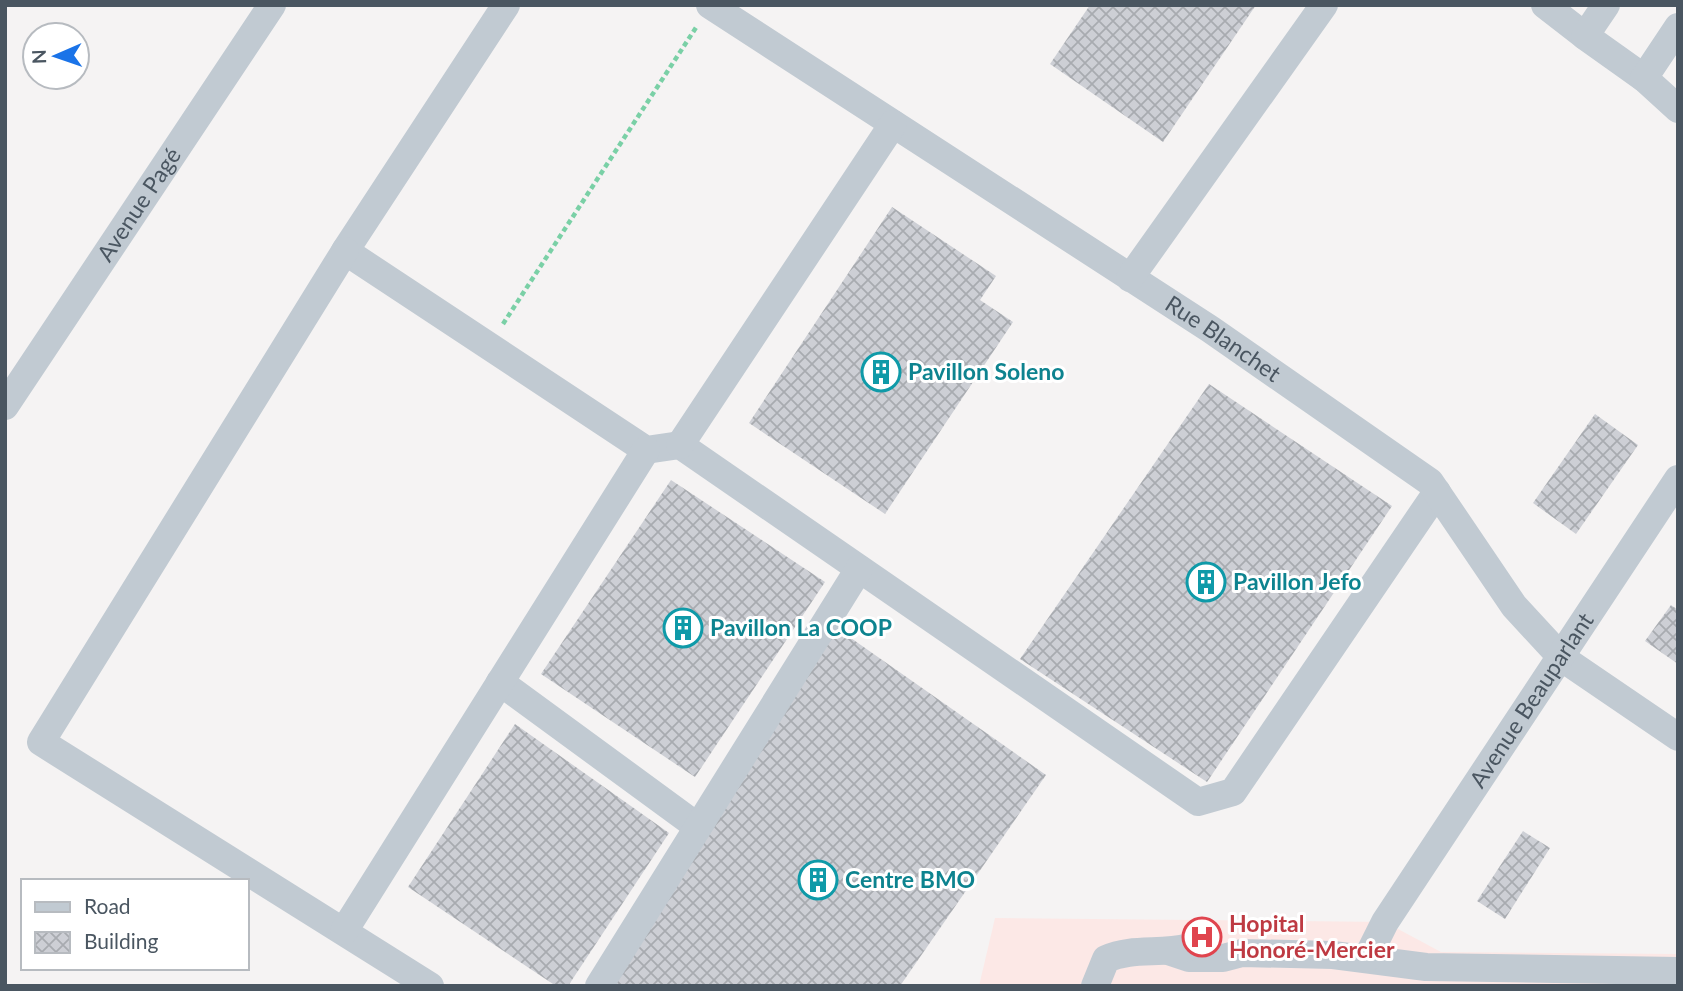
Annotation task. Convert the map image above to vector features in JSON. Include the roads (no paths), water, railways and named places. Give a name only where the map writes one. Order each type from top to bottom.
[{"type":"street","name":"Avenue Pagé","points":[[5,406],[272,5]]},
{"type":"street","points":[[430,986],[41,742],[345,251],[506,5]]},
{"type":"street","name":"Rue Blanchet","points":[[710,5],[1130,278],[1422,476],[1437,492],[1514,606],[1562,658],[1678,737]]},
{"type":"street","points":[[1130,278],[1324,5]]},
{"type":"street","points":[[1545,5],[1643,78],[1678,109]]},
{"type":"street","points":[[1585,36],[1606,5]]},
{"type":"street","points":[[1643,78],[1678,27]]},
{"type":"street","points":[[680,445],[893,124]]},
{"type":"street","points":[[345,251],[646,450],[680,445],[1198,802],[1233,792],[1437,492]]},
{"type":"street","points":[[344,932],[646,450]]},
{"type":"street","name":"Avenue Beauparlant","points":[[1367,958],[1385,922],[1678,479]]},
{"type":"street","points":[[599,986],[859,569]]},
{"type":"street","points":[[500,682],[698,827]]},
{"type":"street","points":[[1095,986],[1106,959],[1120,953],[1171,952],[1189,958],[1223,958],[1242,953],[1367,958],[1426,967],[1678,971]]},
{"type":"place","name":"Pavillon Soleno","points":[[881,372]]},
{"type":"place","name":"Pavillon Jefo","points":[[1206,582]]},
{"type":"place","name":"Pavillon La COOP","points":[[683,628]]},
{"type":"place","name":"Centre BMO","points":[[818,880]]},
{"type":"place","name":"Hopital Honoré-Mercier","points":[[1202,937]]}]
